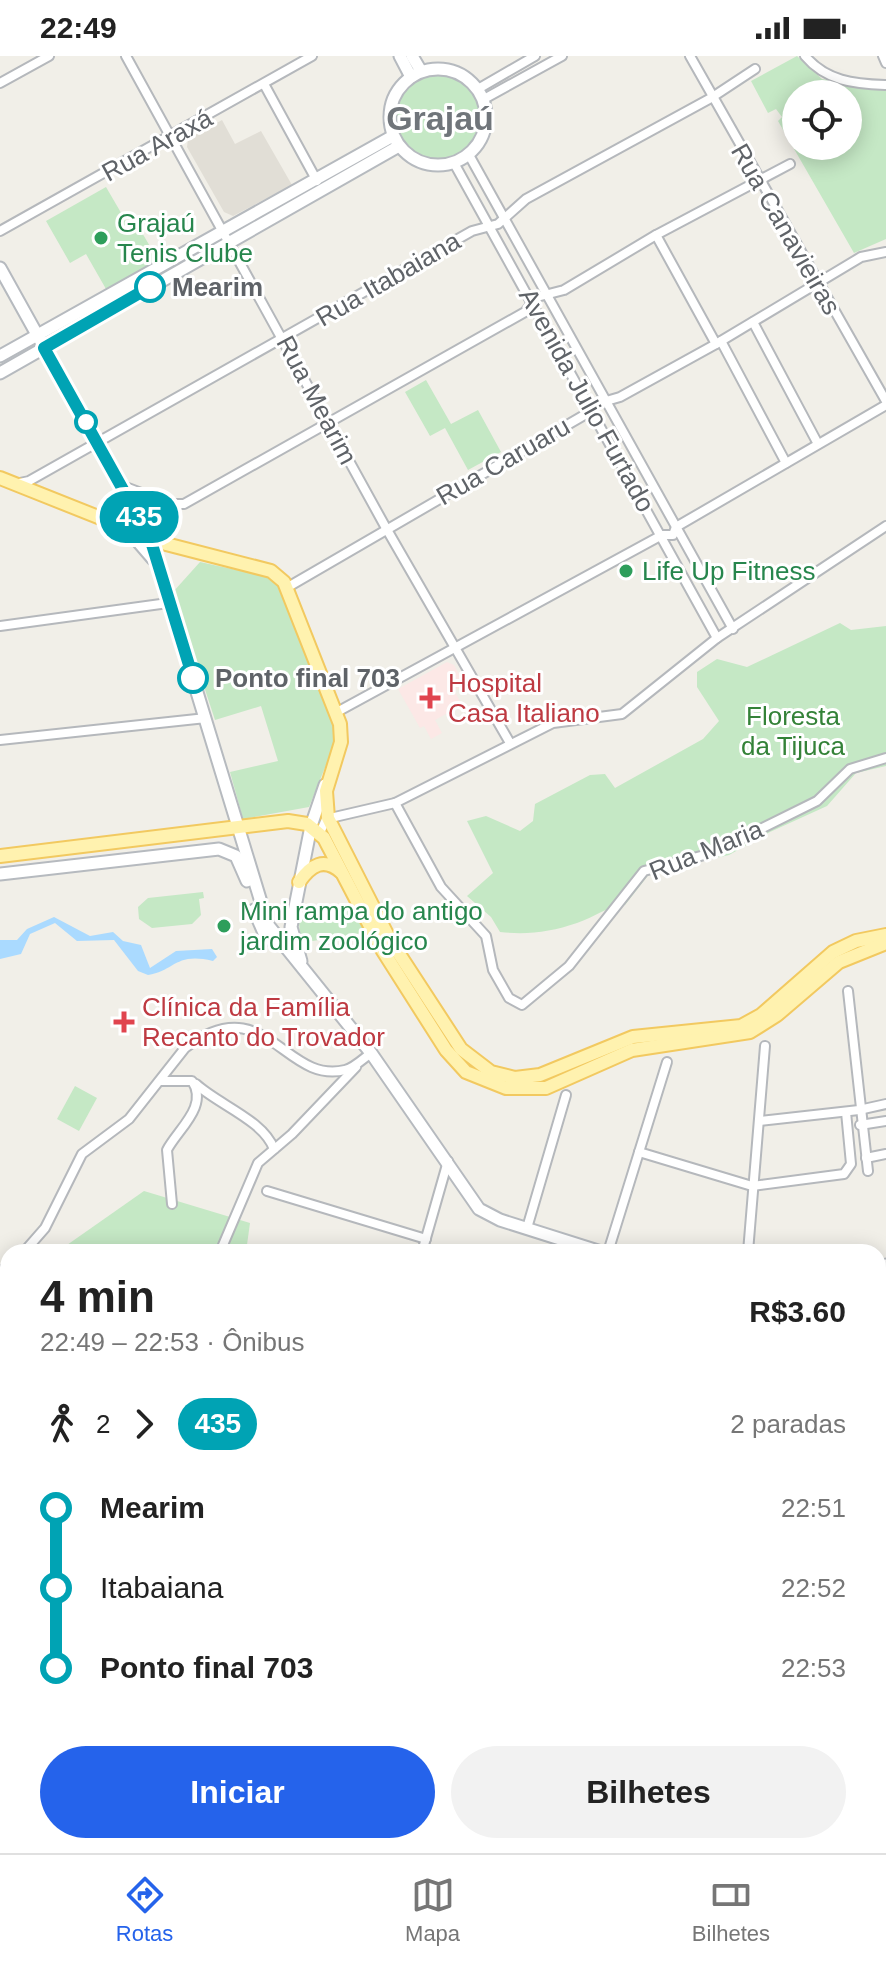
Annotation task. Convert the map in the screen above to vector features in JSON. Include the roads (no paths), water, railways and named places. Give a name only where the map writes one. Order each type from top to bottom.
[{"type":"main road","points":[[400,56],[416,74]]},
{"type":"main road","points":[[412,56],[416,74]]},
{"type":"main road","points":[[443,69],[461,75],[481,94],[486,127],[469,155],[442,166],[417,161],[396,141],[390,122],[392,103],[416,74],[443,69]]},
{"type":"main road","points":[[0,373],[317,181],[396,141]]},
{"type":"main road","points":[[0,356],[227,236],[396,141]]},
{"type":"main road","points":[[0,268],[150,538],[264,917],[371,1053],[448,1160],[479,1209],[562,1244]]},
{"type":"main road","points":[[0,478],[150,538],[271,571],[288,587],[337,712],[341,742],[299,882],[291,936],[306,973]]},
{"type":"main road","points":[[124,526],[154,559]]},
{"type":"main road","points":[[331,767],[326,791],[328,818],[390,940],[451,1036],[469,1058],[501,1075],[540,1075],[618,1041],[645,1034],[741,1026],[761,1015],[833,952],[856,941],[886,935]]},
{"type":"main road","points":[[0,856],[288,821],[316,829],[383,951],[446,1050],[466,1072],[506,1088],[546,1088],[632,1050],[750,1032],[777,1015],[839,962],[886,943]]},
{"type":"main road","points":[[4,872],[208,849],[227,850],[236,856],[243,868],[264,933],[306,973]]},
{"type":"main road","points":[[299,882],[320,863],[333,865],[346,879]]},
{"type":"street","points":[[0,83],[49,56]]},
{"type":"street","name":"Rua Mearim","points":[[126,56],[386,528],[510,743]]},
{"type":"street","name":"Rua Araxá","points":[[0,231],[312,56]]},
{"type":"street","points":[[481,94],[535,56]]},
{"type":"street","points":[[481,94],[562,56]]},
{"type":"street","name":"Rua Canavieiras","points":[[690,56],[886,403]]},
{"type":"street","points":[[805,56],[816,68],[839,80],[886,84]]},
{"type":"street","points":[[883,56],[886,63]]},
{"type":"street","name":"Rua Itabaiana","points":[[15,484],[29,481],[488,221],[498,224],[501,214],[711,98],[755,69]]},
{"type":"street","points":[[264,84],[317,181]]},
{"type":"street","name":"Avenida Julio Furtado","points":[[469,155],[733,629]]},
{"type":"street","name":"Avenida Julio Furtado","points":[[454,163],[717,638]]},
{"type":"street","points":[[123,486],[170,504],[184,504],[536,308],[547,311],[549,300],[564,290],[656,235],[790,164]]},
{"type":"street","points":[[656,235],[786,463]]},
{"type":"street","name":"Rua Caruaru","points":[[288,587],[386,528],[594,412],[596,404],[607,406],[861,257],[886,252]]},
{"type":"street","points":[[536,308],[537,297],[549,300]]},
{"type":"street","points":[[753,322],[818,444]]},
{"type":"street","points":[[337,712],[661,533],[673,535],[675,525],[886,403]]},
{"type":"street","points":[[316,829],[328,818],[395,803],[510,743],[568,719],[622,714],[717,638],[886,526]]},
{"type":"street","points":[[0,626],[168,603]]},
{"type":"street","points":[[0,740],[206,718]]},
{"type":"street","name":"Rua Maria","points":[[395,803],[441,887],[486,936],[493,970],[516,1004],[528,1002],[569,966],[644,871],[712,853],[817,801],[850,769],[886,758]]},
{"type":"street","points":[[848,991],[860,1125],[868,1171]]},
{"type":"street","points":[[31,1244],[45,1228],[86,1149],[120,1128],[185,1048],[196,1040],[214,1031],[231,1028],[261,1034],[304,1064],[323,1071],[346,1070],[371,1053]]},
{"type":"street","points":[[748,1244],[765,1046]]},
{"type":"street","points":[[223,1244],[258,1163],[371,1053]]},
{"type":"street","points":[[610,1244],[667,1062]]},
{"type":"street","points":[[160,1081],[195,1084],[215,1101],[248,1121],[270,1140],[274,1149]]},
{"type":"street","points":[[172,1204],[167,1150],[192,1115],[197,1098],[195,1084]]},
{"type":"street","points":[[527,1228],[566,1095]]},
{"type":"street","points":[[759,1121],[846,1112],[886,1104]]},
{"type":"street","points":[[639,1152],[752,1186],[844,1174],[851,1164],[846,1112]]},
{"type":"street","points":[[860,1125],[886,1121]]},
{"type":"street","points":[[866,1158],[886,1154]]},
{"type":"street","points":[[424,1244],[448,1160]]},
{"type":"street","points":[[267,1191],[426,1239]]},
{"type":"water","points":[[54,917],[90,936],[113,932],[123,941],[141,945],[150,968],[176,951],[212,949],[217,957],[213,961],[183,960],[148,975],[138,971],[114,940],[77,941],[55,923],[30,934],[21,954],[0,959],[0,940],[17,940],[27,929]]},
{"type":"place","name":"Grajaú Tenis Clube","points":[[101,238]]},
{"type":"place","name":"Mearim","points":[[150,287]]},
{"type":"place","name":"Life Up Fitness","points":[[626,571]]},
{"type":"place","name":"Ponto final 703","points":[[193,678]]},
{"type":"place","name":"Hospital Casa Italiano","points":[[430,698]]},
{"type":"place","name":"Mini rampa do antigo jardim zoológico","points":[[224,926]]},
{"type":"place","name":"Clínica da Família Recanto do Trovador","points":[[124,1022]]},
{"type":"district","name":"Grajaú","points":[[440,118]]},
{"type":"park label","name":"Floresta da Tijuca","points":[[793,731]]}]
